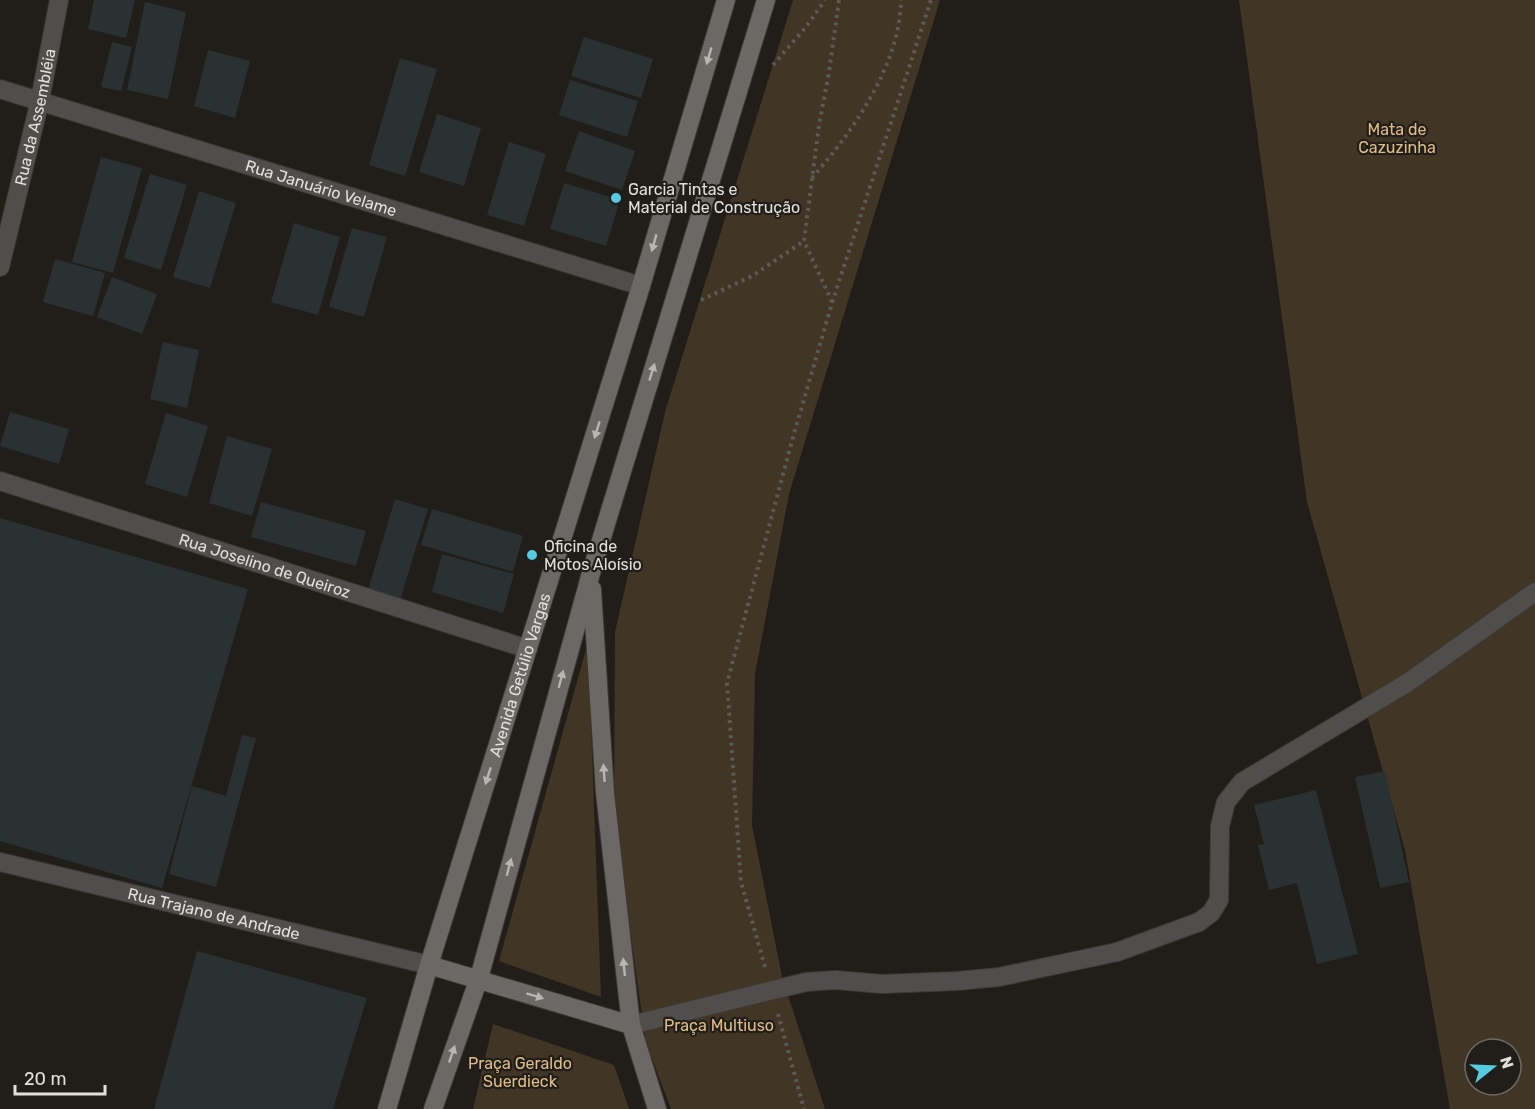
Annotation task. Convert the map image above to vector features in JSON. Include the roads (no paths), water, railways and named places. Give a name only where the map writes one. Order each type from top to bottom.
[{"type":"main road","name":"Avenida Getúlio Vargas","points":[[387,1109],[429,964],[641,286],[726,0]]},
{"type":"main road","points":[[433,1109],[479,978],[591,573],[766,0]]},
{"type":"main road","points":[[591,573],[605,793],[631,1025],[657,1109]]},
{"type":"main road","points":[[429,964],[631,1025]]},
{"type":"street","name":"Rua da Assembléia","points":[[0,267],[40,100],[59,0]]},
{"type":"street","name":"Rua Januário Velame","points":[[0,89],[641,286]]},
{"type":"street","name":"Rua Joselino de Queiroz","points":[[0,481],[528,649]]},
{"type":"street","points":[[631,1025],[816,981],[836,980],[882,984],[999,977],[1117,952],[1199,922],[1211,913],[1219,900],[1220,826],[1226,802],[1242,782],[1407,683],[1535,592]]},
{"type":"street","name":"Rua Trajano de Andrade","points":[[0,862],[429,964]]},
{"type":"place","name":"Garcia Tintas e Material de Construção","points":[[616,198]]},
{"type":"place","name":"Oficina de Motos Aloísio","points":[[532,555]]},
{"type":"park label","name":"Mata de Cazuzinha","points":[[1397,138]]},
{"type":"park label","name":"Praça Multiuso","points":[[719,1025]]},
{"type":"park label","name":"Praça Geraldo Suerdieck","points":[[520,1072]]}]
